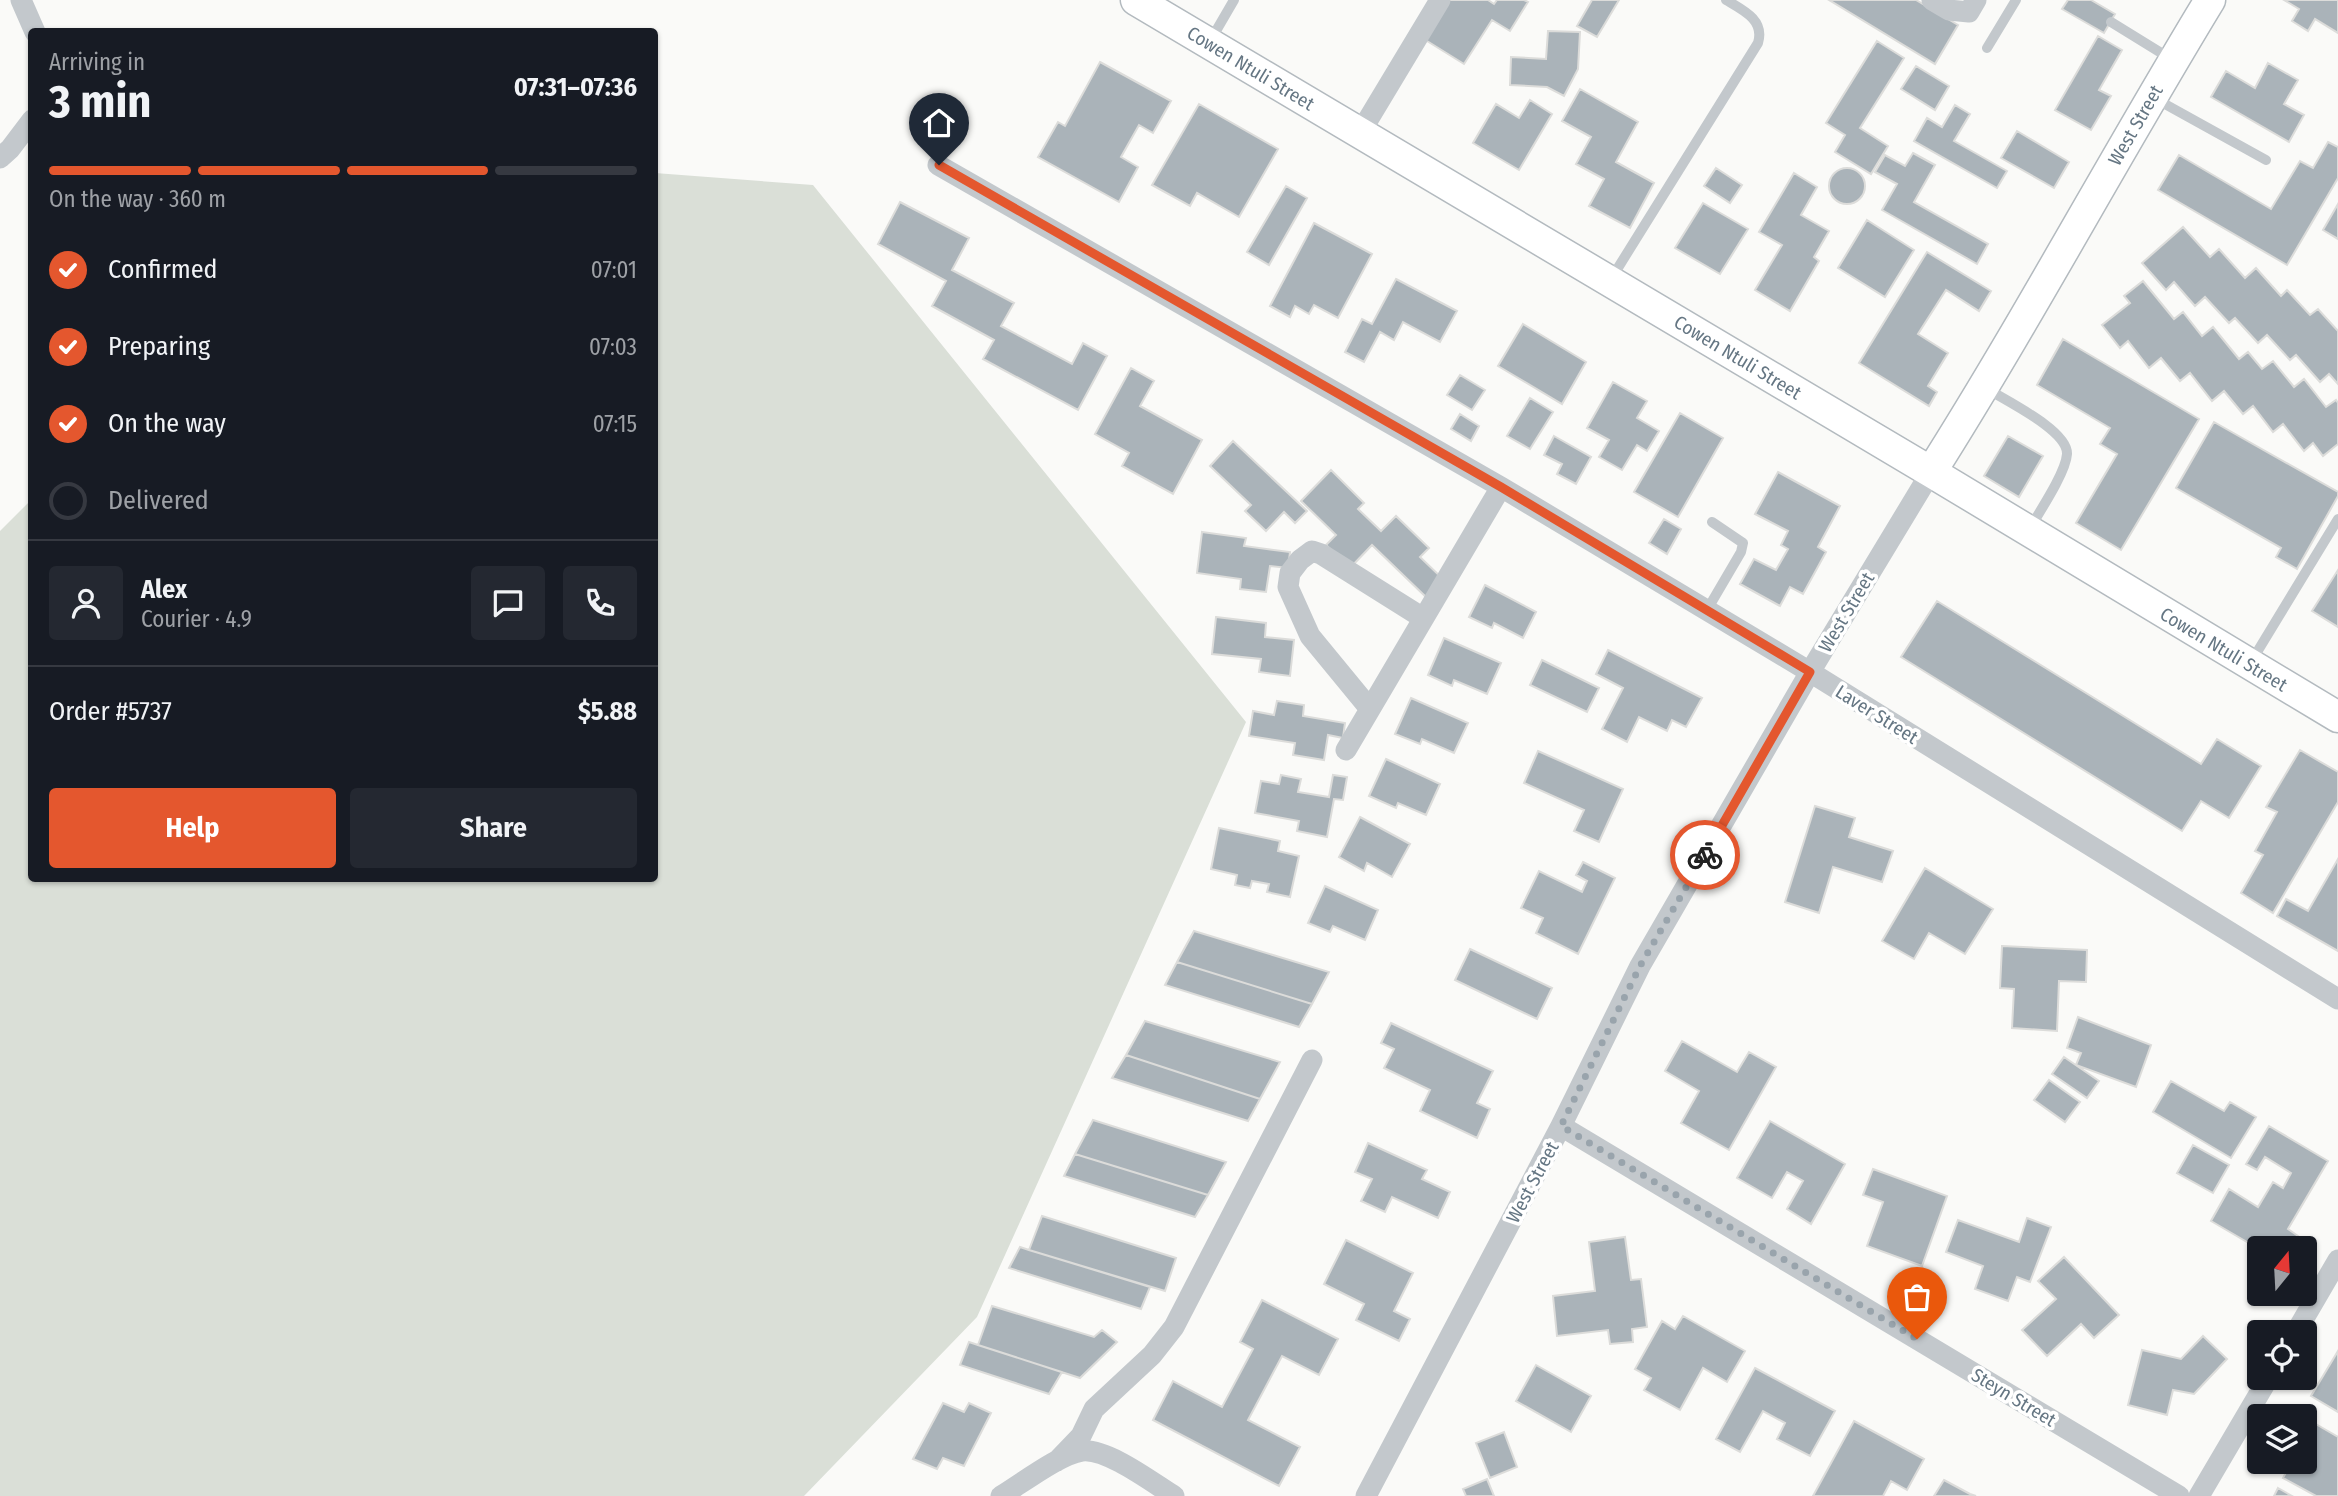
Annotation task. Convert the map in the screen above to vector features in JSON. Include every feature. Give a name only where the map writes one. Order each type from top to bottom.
[{"type":"street","points":[[21,0],[33,28]]},
{"type":"street","name":"Cowen Ntuli Street","points":[[1136,0],[2338,717]]},
{"type":"street","points":[[1360,133],[1440,0]]},
{"type":"street","points":[[1932,0],[1949,10],[1969,12],[1976,0]]},
{"type":"street","name":"West Street","points":[[1366,1496],[1561,1126],[1640,966],[1810,672],[1984,387],[2151,96],[2210,0]]},
{"type":"street","points":[[0,158],[28,125]]},
{"type":"street","name":"Laver Street","points":[[939,165],[1501,487],[1810,672],[2338,999]]},
{"type":"street","points":[[1346,750],[1501,487]]},
{"type":"street","points":[[1370,709],[1310,636],[1288,587],[1290,573],[1300,560],[1312,551],[1321,554],[1423,618]]},
{"type":"street","points":[[1057,1461],[1081,1436],[1094,1409],[1152,1354],[1174,1327],[1312,1060]]},
{"type":"street","name":"Steyn Street","points":[[1561,1126],[2179,1496]]},
{"type":"street","points":[[2303,1320],[2338,1260]]},
{"type":"street","points":[[2199,1496],[2261,1390]]},
{"type":"street","points":[[1001,1496],[1057,1461],[1083,1451],[1104,1455],[1174,1496]]},
{"type":"lane","points":[[1209,43],[1234,0]]},
{"type":"lane","points":[[1609,281],[1758,43],[1761,34],[1758,23],[1749,13],[1726,0]]},
{"type":"lane","points":[[1987,48],[2016,0]]},
{"type":"lane","points":[[2111,22],[2173,60]]},
{"type":"lane","points":[[2151,96],[2266,160]]},
{"type":"lane","points":[[1984,387],[2057,433],[2066,444],[2067,456],[2062,471],[2028,531]]},
{"type":"lane","points":[[2250,664],[2338,519]]},
{"type":"lane","points":[[1707,610],[1741,552],[1743,543],[1712,522]]},
{"type":"shaded area","points":[[658,173],[813,185],[1246,722],[977,1317],[804,1496],[0,1496],[0,531],[28,503],[28,882],[658,882]]},
{"type":"building","points":[[1441,0],[1488,0],[1494,4],[1497,0],[1528,2],[1510,31],[1492,20],[1464,64],[1419,36]]},
{"type":"building","points":[[1592,0],[1619,0],[1597,37],[1577,26]]},
{"type":"building","points":[[1829,0],[1916,0],[1958,25],[1935,64]]},
{"type":"building","points":[[2068,0],[2091,0],[2115,14],[2104,33],[2062,9]]},
{"type":"building","points":[[2284,0],[2338,0],[2338,33],[2315,19],[2308,31],[2292,21],[2299,9]]},
{"type":"building","points":[[1548,31],[1580,32],[1578,69],[1564,96],[1547,87],[1510,85],[1511,57],[1546,59]]},
{"type":"building","points":[[2098,36],[2122,50],[2099,90],[2111,96],[2091,130],[2055,110]]},
{"type":"building","points":[[1877,41],[1904,58],[1860,128],[1888,146],[1871,174],[1835,152],[1845,135],[1826,123]]},
{"type":"building","points":[[1100,62],[1171,101],[1153,133],[1139,125],[1121,157],[1138,167],[1119,202],[1038,157],[1058,122],[1065,126]]},
{"type":"building","points":[[2268,63],[2298,80],[2284,104],[2304,115],[2289,142],[2211,97],[2226,71],[2255,88]]},
{"type":"building","points":[[1916,66],[1949,86],[1935,110],[1901,89]]},
{"type":"building","points":[[1580,89],[1638,122],[1616,162],[1654,183],[1630,228],[1589,206],[1604,179],[1576,164],[1591,137],[1562,121]]},
{"type":"building","points":[[1530,100],[1552,114],[1519,170],[1473,143],[1496,104],[1519,118]]},
{"type":"building","points":[[1199,104],[1278,149],[1239,217],[1197,193],[1190,206],[1152,185]]},
{"type":"building","points":[[1955,105],[1970,114],[1954,141],[2007,171],[1997,188],[1914,141],[1927,118],[1942,127]]},
{"type":"building","points":[[2017,131],[2069,162],[2054,188],[2001,158]]},
{"type":"building","points":[[2328,142],[2338,147],[2338,178],[2287,265],[2158,190],[2179,155],[2271,209],[2300,161],[2313,168]]},
{"type":"building","points":[[1913,153],[1935,165],[1914,202],[1988,244],[1977,264],[1882,210],[1897,184],[1875,172],[1885,155],[1905,166]]},
{"type":"building","points":[[1716,168],[1742,185],[1730,203],[1704,186]]},
{"type":"building","points":[[1847,168],[1860,173],[1865,186],[1860,199],[1847,204],[1834,199],[1829,186],[1834,173]]},
{"type":"building","points":[[1794,173],[1817,187],[1801,215],[1829,231],[1814,257],[1819,261],[1790,311],[1755,290],[1782,245],[1759,232]]},
{"type":"building","points":[[1286,186],[1307,198],[1269,265],[1247,252]]},
{"type":"building","points":[[900,202],[969,238],[952,270],[1014,303],[1001,326],[1072,364],[1083,343],[1107,356],[1078,410],[983,359],[994,340],[932,306],[946,281],[878,244]]},
{"type":"building","points":[[1703,203],[1748,229],[1720,274],[1675,248]]},
{"type":"building","points":[[2338,204],[2338,239],[2323,230]]},
{"type":"building","points":[[1867,220],[1914,250],[1885,297],[1838,268]]},
{"type":"building","points":[[1314,223],[1372,254],[1338,318],[1314,305],[1309,314],[1295,306],[1290,317],[1270,306]]},
{"type":"building","points":[[2183,227],[2210,257],[2219,249],[2245,278],[2256,268],[2281,296],[2287,290],[2310,315],[2318,309],[2338,331],[2338,384],[2329,374],[2320,382],[2296,355],[2290,360],[2267,335],[2258,343],[2235,318],[2229,323],[2205,297],[2195,306],[2174,282],[2166,290],[2142,263]]},
{"type":"building","points":[[1927,252],[1991,291],[1979,311],[1946,290],[1918,334],[1948,353],[1928,386],[1937,392],[1929,406],[1859,363]]},
{"type":"building","points":[[1396,279],[1457,311],[1440,342],[1403,322],[1394,340],[1380,332],[1364,362],[1345,352],[1362,319],[1372,324]]},
{"type":"building","points":[[2143,281],[2174,319],[2183,312],[2202,336],[2213,327],[2239,359],[2248,352],[2262,369],[2273,361],[2294,387],[2304,379],[2326,407],[2336,400],[2338,444],[2323,456],[2313,443],[2304,451],[2283,424],[2273,432],[2253,406],[2243,414],[2224,391],[2212,401],[2190,373],[2180,381],[2161,358],[2149,368],[2128,341],[2120,348],[2102,325],[2130,303],[2124,296]]},
{"type":"building","points":[[1523,324],[1586,362],[1562,404],[1498,366]]},
{"type":"building","points":[[2063,339],[2199,419],[2121,550],[2076,523],[2117,454],[2100,444],[2110,428],[2037,385]]},
{"type":"building","points":[[1131,368],[1154,381],[1140,406],[1202,440],[1173,494],[1122,466],[1129,453],[1095,434]]},
{"type":"building","points":[[1460,375],[1485,390],[1472,410],[1447,395]]},
{"type":"building","points":[[1613,382],[1647,401],[1637,418],[1659,431],[1647,451],[1637,445],[1622,470],[1599,457],[1609,440],[1587,428]]},
{"type":"building","points":[[1530,398],[1553,412],[1530,449],[1507,436]]},
{"type":"building","points":[[1680,413],[1723,438],[1678,517],[1634,492]]},
{"type":"building","points":[[1460,414],[1479,426],[1471,441],[1451,429]]},
{"type":"building","points":[[2214,422],[2338,492],[2297,569],[2276,557],[2281,548],[2176,488]]},
{"type":"building","points":[[1554,436],[1591,457],[1576,484],[1557,474],[1562,464],[1544,455]]},
{"type":"building","points":[[2008,436],[2043,456],[2019,497],[1984,476]]},
{"type":"building","points":[[1233,441],[1307,511],[1295,523],[1284,512],[1266,531],[1245,511],[1251,505],[1210,466]]},
{"type":"building","points":[[1331,470],[1364,503],[1358,509],[1381,531],[1396,516],[1429,548],[1420,557],[1444,580],[1427,598],[1372,545],[1350,568],[1326,545],[1336,535],[1301,501]]},
{"type":"building","points":[[1778,472],[1840,506],[1818,547],[1826,552],[1803,594],[1790,587],[1780,606],[1740,584],[1754,559],[1776,570],[1788,549],[1781,545],[1788,531],[1755,514]]},
{"type":"building","points":[[1664,519],[1681,529],[1667,554],[1649,543]]},
{"type":"building","points":[[1202,532],[1246,538],[1244,546],[1290,552],[1288,568],[1270,566],[1266,592],[1240,589],[1241,579],[1197,573]]},
{"type":"building","points":[[2338,570],[2338,627],[2312,611]]},
{"type":"building","points":[[1485,585],[1536,612],[1523,638],[1494,623],[1492,628],[1469,617]]},
{"type":"building","points":[[1937,601],[2201,764],[2217,739],[2261,766],[2229,818],[2201,801],[2182,831],[1901,657]]},
{"type":"building","points":[[1216,617],[1266,623],[1265,637],[1294,640],[1290,676],[1259,672],[1261,659],[1212,654]]},
{"type":"building","points":[[1444,638],[1501,663],[1487,694],[1454,680],[1452,686],[1428,675]]},
{"type":"building","points":[[1608,650],[1702,698],[1686,727],[1672,720],[1667,731],[1639,717],[1627,742],[1602,729],[1623,688],[1596,674]]},
{"type":"building","points":[[1542,660],[1599,688],[1587,712],[1530,685]]},
{"type":"building","points":[[1411,698],[1468,723],[1454,753],[1422,739],[1420,744],[1395,734]]},
{"type":"building","points":[[1277,701],[1304,705],[1303,716],[1345,723],[1343,738],[1328,735],[1324,760],[1293,755],[1295,743],[1249,736],[1253,711],[1274,715]]},
{"type":"building","points":[[2300,750],[2338,772],[2338,802],[2273,913],[2241,893],[2263,855],[2255,851],[2277,812],[2266,807]]},
{"type":"building","points":[[1538,751],[1623,789],[1599,842],[1574,831],[1584,810],[1524,783]]},
{"type":"building","points":[[1386,759],[1440,784],[1426,815],[1398,803],[1396,808],[1369,796]]},
{"type":"building","points":[[1281,775],[1301,779],[1298,792],[1329,797],[1333,775],[1347,777],[1343,800],[1334,799],[1327,837],[1297,831],[1299,821],[1255,813],[1261,781],[1279,784]]},
{"type":"building","points":[[1815,806],[1855,818],[1849,837],[1893,851],[1882,882],[1833,867],[1819,913],[1785,902]]},
{"type":"building","points":[[1360,817],[1410,844],[1392,877],[1367,863],[1364,871],[1339,857]]},
{"type":"building","points":[[1219,828],[1280,841],[1278,851],[1299,856],[1290,897],[1267,892],[1269,884],[1252,881],[1250,888],[1235,885],[1237,875],[1211,869]]},
{"type":"building","points":[[2338,859],[2338,951],[2277,916],[2286,899],[2308,911]]},
{"type":"building","points":[[1583,862],[1615,878],[1578,954],[1536,933],[1543,918],[1521,908],[1539,871],[1582,892],[1587,881],[1576,875]]},
{"type":"building","points":[[1925,868],[1993,909],[1965,954],[1929,933],[1914,959],[1882,941]]},
{"type":"building","points":[[1325,886],[1378,910],[1365,940],[1333,926],[1330,932],[1308,923]]},
{"type":"building","points":[[1194,931],[1329,972],[1312,1004],[1177,962]]},
{"type":"building","points":[[2002,946],[2087,950],[2086,982],[2059,981],[2057,1031],[2012,1028],[2014,989],[2000,988]]},
{"type":"building","points":[[1470,949],[1552,988],[1537,1019],[1455,980]]},
{"type":"building","points":[[1177,962],[1312,1004],[1299,1027],[1165,985]]},
{"type":"building","points":[[2078,1017],[2151,1045],[2136,1087],[2076,1065],[2081,1053],[2067,1048]]},
{"type":"building","points":[[1145,1021],[1280,1062],[1260,1099],[1126,1055]]},
{"type":"building","points":[[1391,1023],[1493,1071],[1477,1103],[1490,1109],[1477,1138],[1420,1111],[1430,1090],[1384,1068],[1394,1049],[1381,1043]]},
{"type":"building","points":[[1682,1041],[1737,1072],[1749,1052],[1776,1067],[1729,1150],[1681,1123],[1699,1091],[1665,1071]]},
{"type":"building","points":[[1126,1055],[1260,1099],[1248,1121],[1112,1078]]},
{"type":"building","points":[[2064,1057],[2099,1081],[2087,1098],[2052,1074]]},
{"type":"building","points":[[2049,1080],[2080,1102],[2065,1122],[2034,1100]]},
{"type":"building","points":[[2171,1081],[2224,1111],[2230,1102],[2256,1117],[2231,1158],[2153,1112]]},
{"type":"building","points":[[1093,1120],[1226,1162],[1208,1195],[1075,1154]]},
{"type":"building","points":[[1770,1121],[1845,1164],[1811,1224],[1787,1209],[1803,1181],[1787,1172],[1772,1198],[1737,1178]]},
{"type":"building","points":[[2269,1126],[2328,1161],[2288,1229],[2298,1236],[2247,1236],[2247,1242],[2211,1221],[2229,1189],[2258,1207],[2273,1182],[2283,1188],[2291,1173],[2265,1157],[2257,1170],[2246,1164]]},
{"type":"building","points":[[1368,1143],[1427,1170],[1422,1179],[1450,1192],[1438,1218],[1392,1197],[1385,1212],[1361,1201],[1372,1179],[1355,1172]]},
{"type":"building","points":[[2193,1145],[2229,1165],[2213,1193],[2177,1173]]},
{"type":"building","points":[[1075,1154],[1208,1195],[1195,1217],[1064,1176]]},
{"type":"building","points":[[1873,1169],[1947,1196],[1922,1266],[1867,1246],[1883,1202],[1863,1195]]},
{"type":"building","points":[[1042,1216],[1176,1258],[1165,1291],[1029,1250]]},
{"type":"building","points":[[2027,1218],[2051,1227],[2030,1282],[2017,1277],[2008,1301],[1975,1289],[1983,1266],[1946,1252],[1958,1220],[2019,1242]]},
{"type":"building","points":[[1625,1237],[1631,1280],[1641,1279],[1647,1327],[1632,1329],[1633,1342],[1610,1344],[1608,1330],[1557,1336],[1553,1296],[1595,1291],[1589,1242]]},
{"type":"building","points":[[1346,1240],[1413,1273],[1394,1311],[1410,1319],[1399,1341],[1356,1320],[1364,1304],[1324,1284]]},
{"type":"building","points":[[1020,1247],[1150,1287],[1141,1309],[1009,1268]]},
{"type":"building","points":[[2064,1257],[2119,1315],[2094,1338],[2081,1324],[2047,1356],[2022,1330],[2056,1299],[2038,1281]]},
{"type":"building","points":[[1262,1300],[1338,1339],[1319,1375],[1282,1356],[1248,1420],[1300,1447],[1279,1486],[1153,1420],[1173,1381],[1222,1407],[1253,1349],[1240,1342]]},
{"type":"building","points":[[992,1306],[1094,1337],[1102,1330],[1117,1342],[1080,1378],[978,1345]]},
{"type":"building","points":[[1683,1316],[1745,1351],[1727,1382],[1703,1368],[1680,1410],[1644,1390],[1651,1378],[1635,1369],[1662,1321],[1675,1329]]},
{"type":"building","points":[[2203,1336],[2227,1359],[2194,1394],[2173,1390],[2167,1415],[2128,1405],[2142,1350],[2181,1359]]},
{"type":"building","points":[[969,1342],[1062,1372],[1049,1394],[960,1365]]},
{"type":"building","points":[[2338,1351],[2338,1412],[2311,1396]]},
{"type":"building","points":[[1536,1365],[1591,1396],[1571,1432],[1516,1401]]},
{"type":"building","points":[[1755,1368],[1835,1411],[1810,1456],[1777,1439],[1785,1423],[1763,1411],[1740,1452],[1716,1439]]},
{"type":"building","points":[[943,1403],[964,1412],[969,1403],[991,1413],[964,1466],[943,1458],[937,1469],[913,1459]]},
{"type":"building","points":[[1854,1421],[1924,1459],[1907,1490],[1891,1481],[1883,1496],[1813,1496]]},
{"type":"building","points":[[2317,1425],[2338,1437],[2338,1496],[2316,1496],[2283,1478],[2285,1474],[2317,1474]]},
{"type":"building","points":[[1504,1432],[1517,1467],[1490,1478],[1476,1443]]},
{"type":"building","points":[[1487,1479],[1494,1496],[1466,1496],[1463,1489]]},
{"type":"building","points":[[1944,1480],[1970,1494],[1976,1496],[1934,1496]]},
{"type":"building","points":[[2278,1488],[2292,1496],[2274,1496]]},
{"type":"way so far","points":[[1705,855],[1640,966],[1561,1126],[1917,1339]]},
{"type":"route","points":[[939,165],[1501,487],[1810,672],[1705,855]]}]
